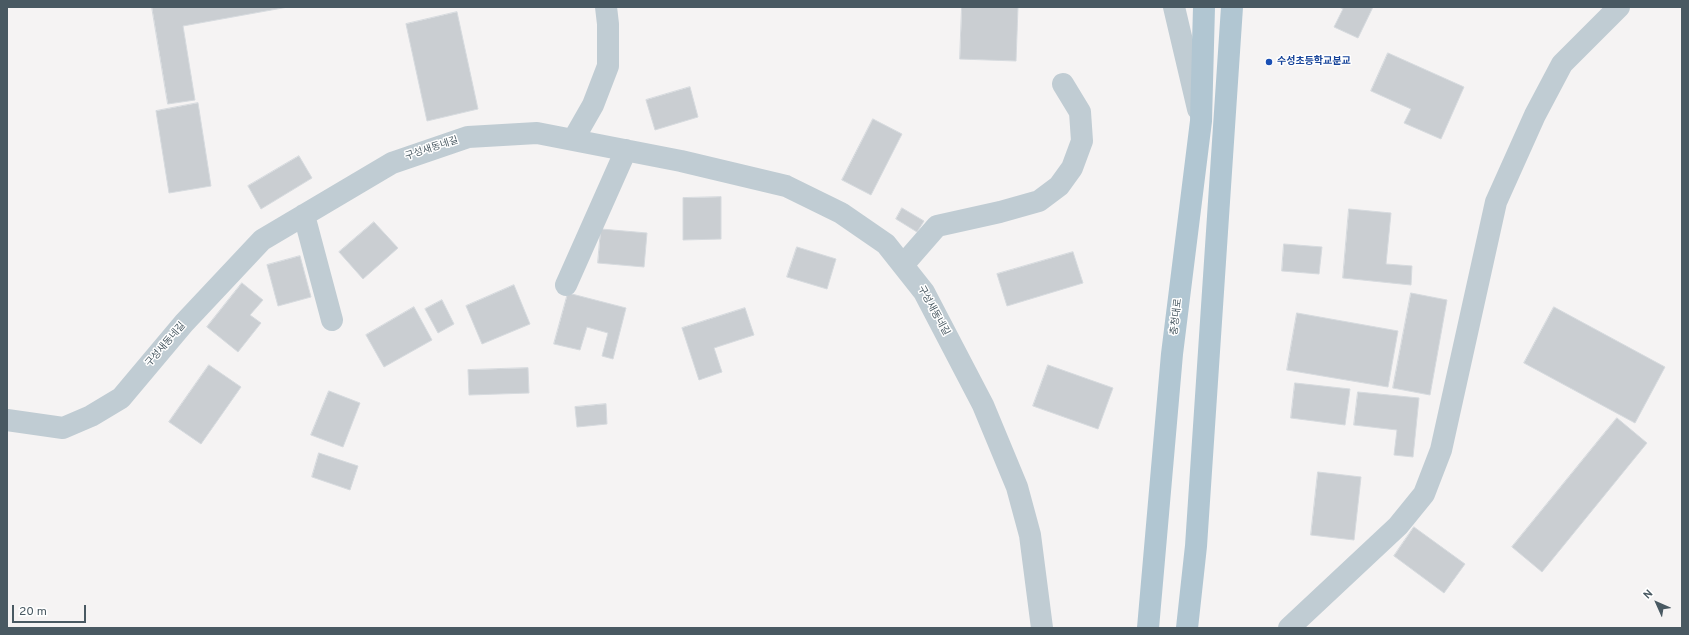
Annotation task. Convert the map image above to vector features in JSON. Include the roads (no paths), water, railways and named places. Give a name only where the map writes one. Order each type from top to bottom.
[{"type":"main road","name":"충청대로","points":[[1148,628],[1172,354],[1201,121],[1204,7]]},
{"type":"main road","points":[[1187,628],[1197,538],[1233,13]]},
{"type":"street","points":[[573,140],[593,105],[608,66],[608,24],[606,7]]},
{"type":"street","points":[[1174,7],[1201,121]]},
{"type":"street","points":[[1289,628],[1398,526],[1424,494],[1441,450],[1496,202],[1535,115],[1562,64],[1619,7]]},
{"type":"street","points":[[902,265],[938,226],[1039,201],[1059,186],[1072,168],[1082,141],[1080,112],[1063,84]]},
{"type":"street","name":"구성새동네길","points":[[7,420],[63,428],[91,416],[121,398],[184,323],[262,240],[392,163],[468,137],[537,133],[681,160],[786,186],[841,213],[886,244],[924,292],[983,405],[1018,487],[1030,535],[1042,628]]},
{"type":"street","points":[[566,285],[626,150]]},
{"type":"street","points":[[304,215],[332,320]]},
{"type":"place","name":"수성초등학교분교","points":[[1269,62]]}]
